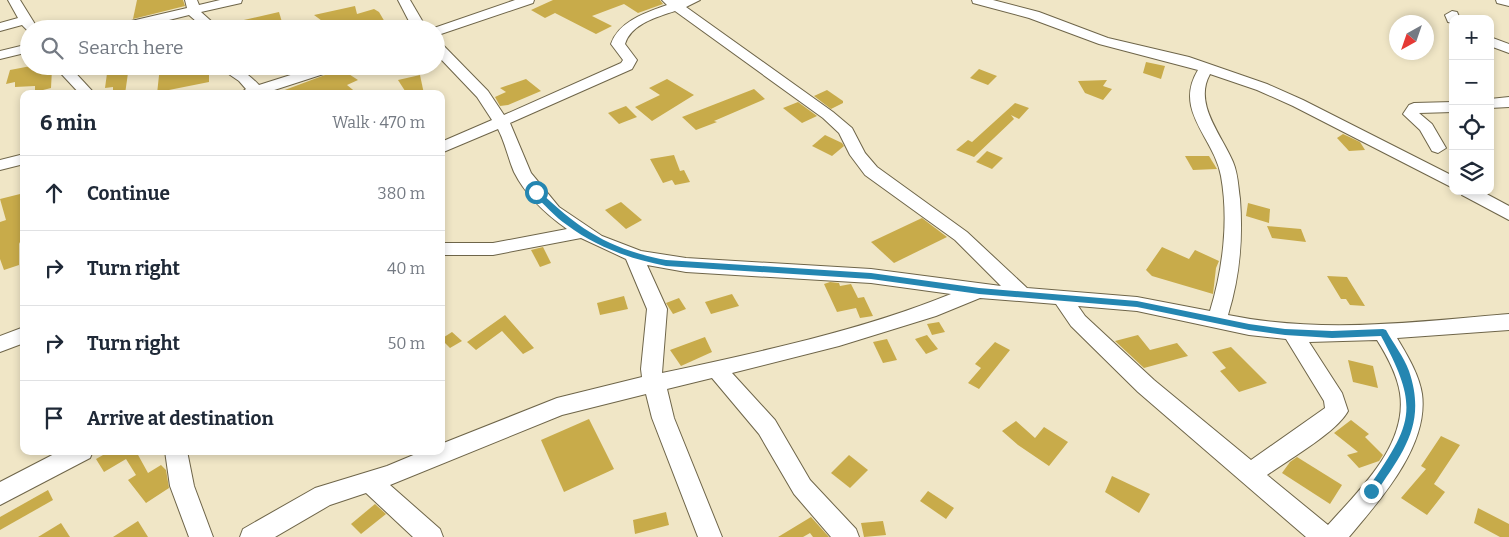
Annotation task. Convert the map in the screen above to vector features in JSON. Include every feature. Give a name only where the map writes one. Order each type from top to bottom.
[{"type":"street","points":[[14,0],[26,20]]},
{"type":"street","points":[[144,20],[192,5],[236,0]]},
{"type":"street","points":[[404,0],[415,20]]},
{"type":"street","points":[[445,28],[528,0]]},
{"type":"street","points":[[978,0],[1034,15],[1104,41],[1207,68],[1298,103],[1449,181]]},
{"type":"street","points":[[1502,0],[1509,2]]},
{"type":"street","points":[[445,146],[627,66],[630,60],[618,44],[624,32],[654,14],[680,2],[828,115],[846,131],[858,155],[871,171],[961,236],[1022,295]]},
{"type":"street","points":[[192,5],[200,20]]},
{"type":"street","points":[[0,27],[20,25]]},
{"type":"street","points":[[1494,43],[1509,49]]},
{"type":"street","points":[[0,70],[0,55],[20,50]]},
{"type":"street","points":[[445,55],[483,94],[501,120],[523,173],[536,192],[553,211],[583,232],[634,256],[686,265],[871,276],[979,291],[1137,304],[1217,320],[1293,332],[1351,334],[1509,322]]},
{"type":"street","points":[[1207,68],[1200,75],[1197,105],[1216,141],[1228,172],[1233,218],[1232,267],[1217,320]]},
{"type":"street","points":[[70,75],[84,90]]},
{"type":"street","points":[[239,75],[244,78],[250,90]]},
{"type":"street","points":[[257,90],[305,75]]},
{"type":"street","points":[[1494,104],[1509,102]]},
{"type":"street","points":[[1438,148],[1426,127],[1415,120],[1411,114],[1412,110],[1449,107]]},
{"type":"street","points":[[0,165],[20,159]]},
{"type":"street","points":[[1475,195],[1509,214]]},
{"type":"street","points":[[445,249],[493,249],[583,232]]},
{"type":"street","points":[[634,256],[657,310],[651,348],[651,369],[663,418],[710,537]]},
{"type":"street","points":[[445,454],[557,407],[595,396],[716,369],[907,318],[979,291]]},
{"type":"street","points":[[1061,297],[1078,321],[1129,370],[1324,537]]},
{"type":"street","points":[[1251,473],[1325,422],[1337,411],[1334,398],[1293,332]]},
{"type":"street","points":[[1334,537],[1371,491],[1399,451],[1409,430],[1412,406],[1408,380],[1398,357],[1383,332]]},
{"type":"street","points":[[0,344],[20,336]]},
{"type":"street","points":[[716,369],[767,427],[802,487],[847,537]]},
{"type":"street","points":[[0,494],[74,455]]},
{"type":"street","points":[[177,455],[182,486],[201,537]]},
{"type":"street","points":[[252,537],[323,496],[370,482],[442,455]]},
{"type":"street","points":[[370,482],[431,537]]},
{"type":"building","points":[[137,0],[183,0],[185,6],[133,19]]},
{"type":"building","points":[[553,0],[660,0],[663,4],[638,13],[624,4],[592,16],[612,26],[596,34],[555,13],[545,18],[531,10]]},
{"type":"building","points":[[355,6],[357,14],[374,9],[379,12],[384,20],[321,20],[314,15]]},
{"type":"building","points":[[279,12],[281,20],[244,20]]},
{"type":"building","points":[[1146,62],[1165,66],[1161,79],[1143,73]]},
{"type":"building","points":[[20,68],[20,75],[52,75],[51,88],[35,90],[35,86],[15,87],[15,82],[6,84],[10,70]]},
{"type":"building","points":[[979,69],[997,76],[988,85],[970,78]]},
{"type":"building","points":[[107,75],[128,75],[126,90],[113,90],[113,87],[105,88]]},
{"type":"building","points":[[159,75],[209,75],[209,82],[169,90],[157,90]]},
{"type":"building","points":[[325,75],[350,75],[358,80],[347,85],[353,90],[285,90]]},
{"type":"building","points":[[420,75],[423,90],[404,90],[398,80]]},
{"type":"building","points":[[526,79],[541,91],[508,105],[500,106],[495,97],[506,92],[500,88]]},
{"type":"building","points":[[667,79],[694,95],[652,121],[635,107],[660,95],[649,88]]},
{"type":"building","points":[[1107,80],[1103,86],[1112,89],[1103,100],[1085,93],[1078,81]]},
{"type":"building","points":[[754,89],[765,99],[714,121],[717,122],[696,130],[682,117]]},
{"type":"building","points":[[827,90],[843,101],[843,103],[831,109],[814,96]]},
{"type":"building","points":[[798,102],[817,116],[802,123],[783,108]]},
{"type":"building","points":[[1015,103],[1029,108],[1019,119],[1011,115],[1014,119],[974,157],[956,150],[968,140],[972,142]]},
{"type":"building","points":[[626,106],[637,117],[619,124],[608,113]]},
{"type":"building","points":[[1343,134],[1360,142],[1365,150],[1349,151],[1337,138]]},
{"type":"building","points":[[825,135],[842,143],[844,146],[832,156],[812,146]]},
{"type":"building","points":[[987,151],[1003,158],[992,169],[976,162]]},
{"type":"building","points":[[674,155],[680,171],[684,170],[690,182],[675,185],[672,180],[663,183],[650,159]]},
{"type":"building","points":[[1185,156],[1209,156],[1217,169],[1193,170]]},
{"type":"building","points":[[20,194],[19,265],[4,270],[0,259],[0,222],[6,220],[0,199]]},
{"type":"building","points":[[621,202],[642,220],[626,229],[605,210]]},
{"type":"building","points":[[1248,203],[1270,209],[1269,223],[1246,216]]},
{"type":"building","points":[[922,218],[947,237],[894,263],[871,242]]},
{"type":"building","points":[[1267,226],[1301,229],[1306,242],[1272,238]]},
{"type":"building","points":[[543,247],[551,263],[540,267],[531,250]]},
{"type":"building","points":[[1162,247],[1189,259],[1195,250],[1219,261],[1216,268],[1213,294],[1152,276],[1146,270]]},
{"type":"building","points":[[1327,276],[1347,277],[1365,306],[1350,305],[1346,299],[1341,299]]},
{"type":"building","points":[[830,282],[839,283],[840,286],[851,284],[858,298],[864,297],[873,316],[860,318],[856,308],[837,312],[824,284]]},
{"type":"building","points":[[732,294],[739,306],[711,314],[705,302]]},
{"type":"building","points":[[624,296],[628,309],[600,315],[597,303]]},
{"type":"building","points":[[679,298],[686,309],[673,314],[666,303]]},
{"type":"building","points":[[505,315],[534,348],[523,354],[502,331],[476,350],[467,342]]},
{"type":"building","points":[[939,322],[945,332],[932,335],[927,324]]},
{"type":"building","points":[[452,332],[462,341],[450,348],[445,343],[445,336]]},
{"type":"building","points":[[927,335],[938,349],[926,354],[915,339]]},
{"type":"building","points":[[1138,335],[1150,350],[1177,343],[1188,356],[1144,368],[1115,341]]},
{"type":"building","points":[[705,337],[712,352],[681,366],[670,350]]},
{"type":"building","points":[[887,339],[897,360],[883,363],[873,342]]},
{"type":"building","points":[[995,342],[1010,350],[979,389],[968,383],[981,368],[975,364]]},
{"type":"building","points":[[1231,347],[1267,383],[1239,392],[1220,371],[1226,368],[1212,352]]},
{"type":"building","points":[[1348,360],[1373,366],[1378,388],[1353,382]]},
{"type":"building","points":[[589,419],[614,469],[564,492],[541,440]]},
{"type":"building","points":[[1351,420],[1369,434],[1365,437],[1383,455],[1379,461],[1359,468],[1347,455],[1358,452],[1334,433]]},
{"type":"building","points":[[1016,421],[1035,438],[1044,427],[1068,442],[1049,466],[1018,445],[1002,431]]},
{"type":"building","points":[[1441,436],[1460,445],[1434,484],[1445,492],[1427,515],[1401,498],[1426,469],[1421,466]]},
{"type":"building","points":[[103,455],[138,455],[148,473],[161,465],[166,470],[169,488],[146,503],[128,480],[136,475],[126,459],[104,472],[96,459]]},
{"type":"building","points":[[849,455],[868,470],[850,488],[831,473]]},
{"type":"building","points":[[1297,457],[1342,485],[1330,504],[1282,473],[1290,462]]},
{"type":"building","points":[[1112,476],[1150,494],[1139,513],[1105,492]]},
{"type":"building","points":[[48,490],[53,500],[0,530],[0,517]]},
{"type":"building","points":[[928,491],[954,508],[946,519],[920,501]]},
{"type":"building","points":[[375,504],[386,514],[361,534],[351,524]]},
{"type":"building","points":[[1478,508],[1509,524],[1509,537],[1500,537],[1474,523]]},
{"type":"building","points":[[666,512],[669,525],[635,534],[633,520]]},
{"type":"building","points":[[811,517],[829,537],[813,537],[810,533],[803,537],[778,537]]},
{"type":"building","points":[[138,521],[148,537],[113,537]]},
{"type":"building","points":[[883,521],[886,535],[864,537],[861,523]]},
{"type":"building","points":[[61,523],[70,537],[38,537]]},
{"type":"route","points":[[536,192],[553,211],[568,223],[596,240],[638,257],[666,263],[702,267],[871,276],[979,291],[1103,300],[1159,307],[1249,327],[1285,332],[1306,334],[1383,332],[1398,357],[1408,380],[1412,406],[1409,430],[1399,451],[1371,491]]}]
